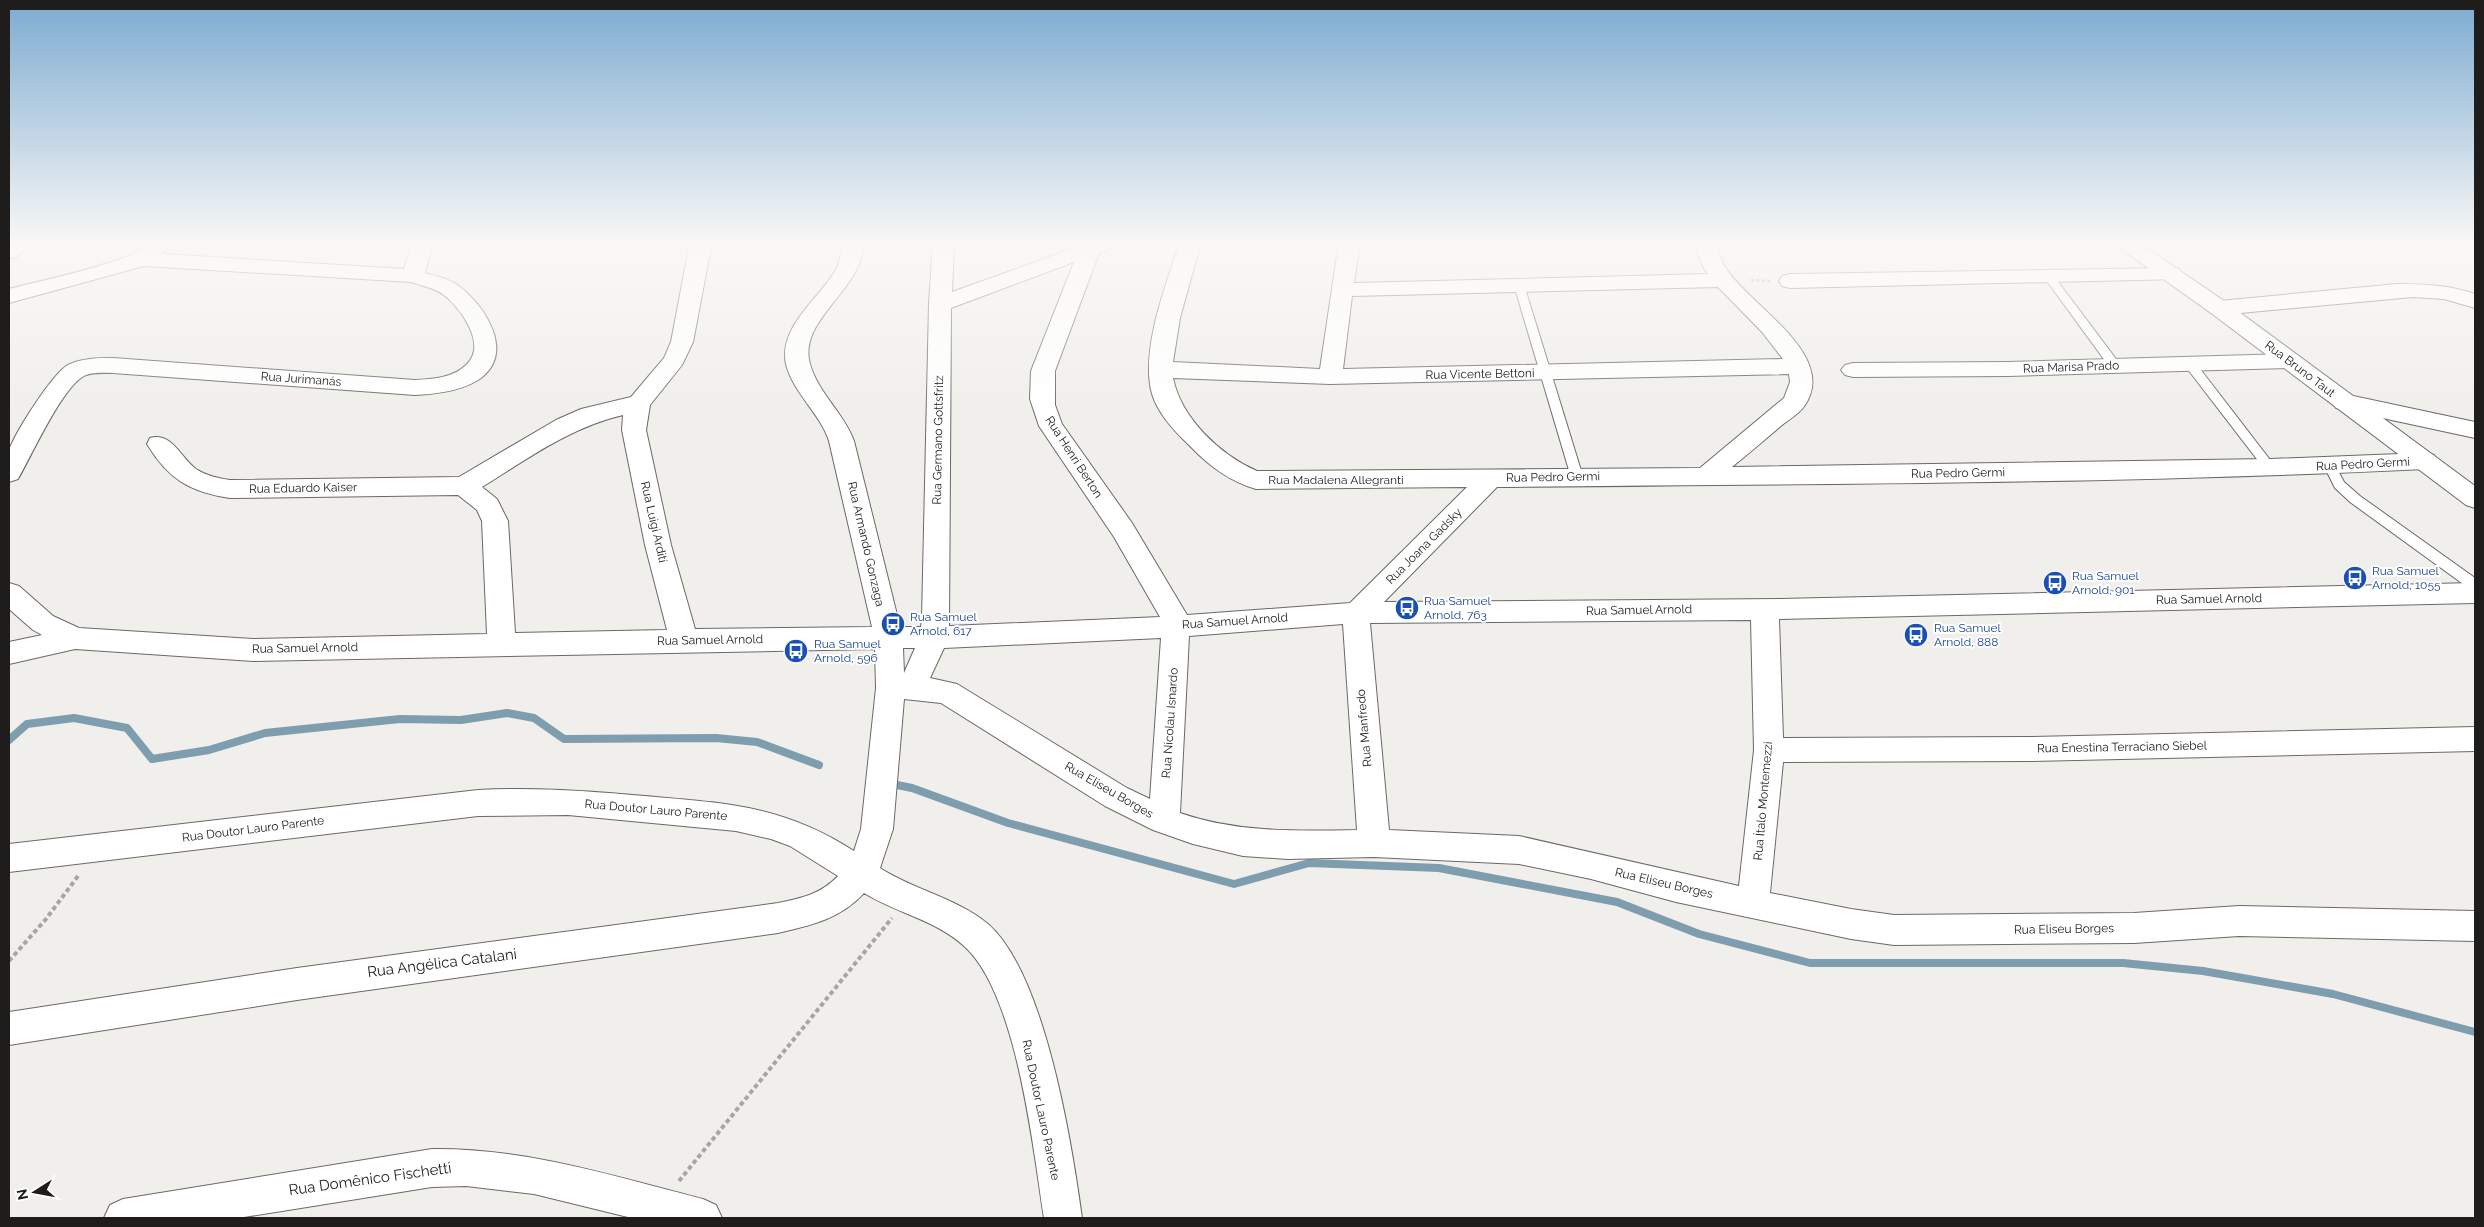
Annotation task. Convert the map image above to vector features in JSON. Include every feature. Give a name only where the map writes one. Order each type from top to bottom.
[{"type":"street","name":"Rua Jurimanás","points":[[9,473],[62,382],[77,370],[105,367],[152,369],[391,386],[438,385],[461,380],[475,370],[484,358],[487,345],[485,332],[461,299]]},
{"type":"street","points":[[502,646],[495,521],[488,505],[464,486],[565,426],[589,415],[638,403],[674,360],[682,342],[690,299]]},
{"type":"street","name":"Rua Armando Gonzaga","points":[[825,299],[810,319],[801,336],[796,351],[797,363],[807,383],[835,425],[845,452],[901,688],[877,829],[863,872]]},
{"type":"street","name":"Rua Germano Gottsfritz","points":[[934,638],[940,299]]},
{"type":"street","points":[[940,304],[953,299]]},
{"type":"street","name":"Rua Henri Berton","points":[[1076,299],[1044,371],[1040,392],[1042,408],[1051,426],[1147,569],[1171,609],[1176,625]]},
{"type":"street","name":"Rua Madalena Allegranti","points":[[1175,299],[1168,326],[1161,369],[1164,395],[1179,418],[1197,439],[1231,470],[1256,480],[1282,481],[1491,478]]},
{"type":"street","points":[[1330,377],[1342,299]]},
{"type":"street","points":[[1707,475],[1795,402],[1802,382],[1799,366],[1792,354],[1742,299]]},
{"type":"street","name":"Rua Bruno Taut","points":[[2207,299],[2475,499]]},
{"type":"street","points":[[2219,308],[2304,299]]},
{"type":"street","name":"Rua Marisa Prado","points":[[1853,370],[2289,361]]},
{"type":"street","name":"Rua Vicente Bettoni","points":[[1161,369],[1293,377],[1330,377],[1799,366]]},
{"type":"street","points":[[2344,402],[2475,430]]},
{"type":"street","name":"Rua Luigi Arditi","points":[[638,403],[634,430],[658,545],[684,640]]},
{"type":"street","name":"Rua Eduardo Kaiser","points":[[159,444],[186,475],[197,483],[209,487],[230,489],[464,486]]},
{"type":"street","name":"Rua Pedro Germi","points":[[1491,478],[2270,468],[2425,461]]},
{"type":"street","name":"Rua Joana Gadsky","points":[[1357,613],[1491,478]]},
{"type":"street","name":"Rua Samuel Arnold","points":[[9,593],[43,623],[75,638],[253,650],[502,646],[684,640],[934,638],[1148,628],[1357,613],[1765,609],[2475,593]]},
{"type":"street","name":"Rua Ítalo Montemezzi","points":[[1753,903],[1769,750],[1765,609]]},
{"type":"street","name":"Rua Manfredo","points":[[1357,613],[1356,634],[1374,844]]},
{"type":"street","name":"Rua Nicolau Isnardo","points":[[1164,821],[1176,625]]},
{"type":"street","points":[[9,653],[75,638]]},
{"type":"street","points":[[901,688],[934,638]]},
{"type":"street","name":"Rua Eliseu Borges","points":[[901,688],[947,692],[1116,797],[1164,821],[1193,831],[1244,842],[1288,845],[1374,844],[1519,850],[1591,865],[1676,888],[1842,922],[1894,930],[2134,928],[2239,921],[2475,926]]},
{"type":"street","name":"Rua Enestina Terraciano Siebel","points":[[1769,750],[2040,749],[2475,739]]},
{"type":"street","name":"Rua Doutor Lauro Parente","points":[[9,858],[417,808],[542,801],[711,814],[761,823],[812,842],[863,872],[884,888],[960,922],[987,946],[1006,978],[1022,1020],[1037,1078],[1064,1218]]},
{"type":"street","name":"Rua Angélica Catalani","points":[[9,1029],[179,1000],[347,975],[778,918],[818,909],[840,896],[863,872]]},
{"type":"street","name":"Rua Domênico Fischetti","points":[[123,1218],[432,1168],[466,1166],[494,1168],[535,1176],[703,1218]]},
{"type":"lane","points":[[1523,299],[1577,477]]},
{"type":"lane","points":[[2066,299],[2115,366]]},
{"type":"lane","points":[[2190,364],[2270,468]]},
{"type":"lane","points":[[2330,466],[2339,485],[2355,499],[2475,585]]},
{"type":"path","points":[[9,961],[46,920],[99,848]]},
{"type":"path","points":[[658,1207],[908,899]]},
{"type":"waterway","points":[[9,740],[27,724],[74,718],[127,728],[152,759],[209,750],[265,733],[400,719],[461,720],[507,713],[534,718],[564,739],[716,738],[757,742],[819,765]]},
{"type":"waterway","points":[[892,784],[912,788],[1008,823],[1234,884],[1309,863],[1439,868],[1617,902],[1699,934],[1810,963],[2123,963],[2203,971],[2333,994],[2475,1032]]},
{"type":"place","name":"Rua Samuel Arnold, 1055","points":[[2355,578]]},
{"type":"place","name":"Rua Samuel Arnold, 901","points":[[2055,583]]},
{"type":"place","name":"Rua Samuel Arnold, 763","points":[[1407,608]]},
{"type":"place","name":"Rua Samuel Arnold, 617","points":[[893,624]]},
{"type":"place","name":"Rua Samuel Arnold, 888","points":[[1916,635]]},
{"type":"place","name":"Rua Samuel Arnold, 596","points":[[796,651]]}]
